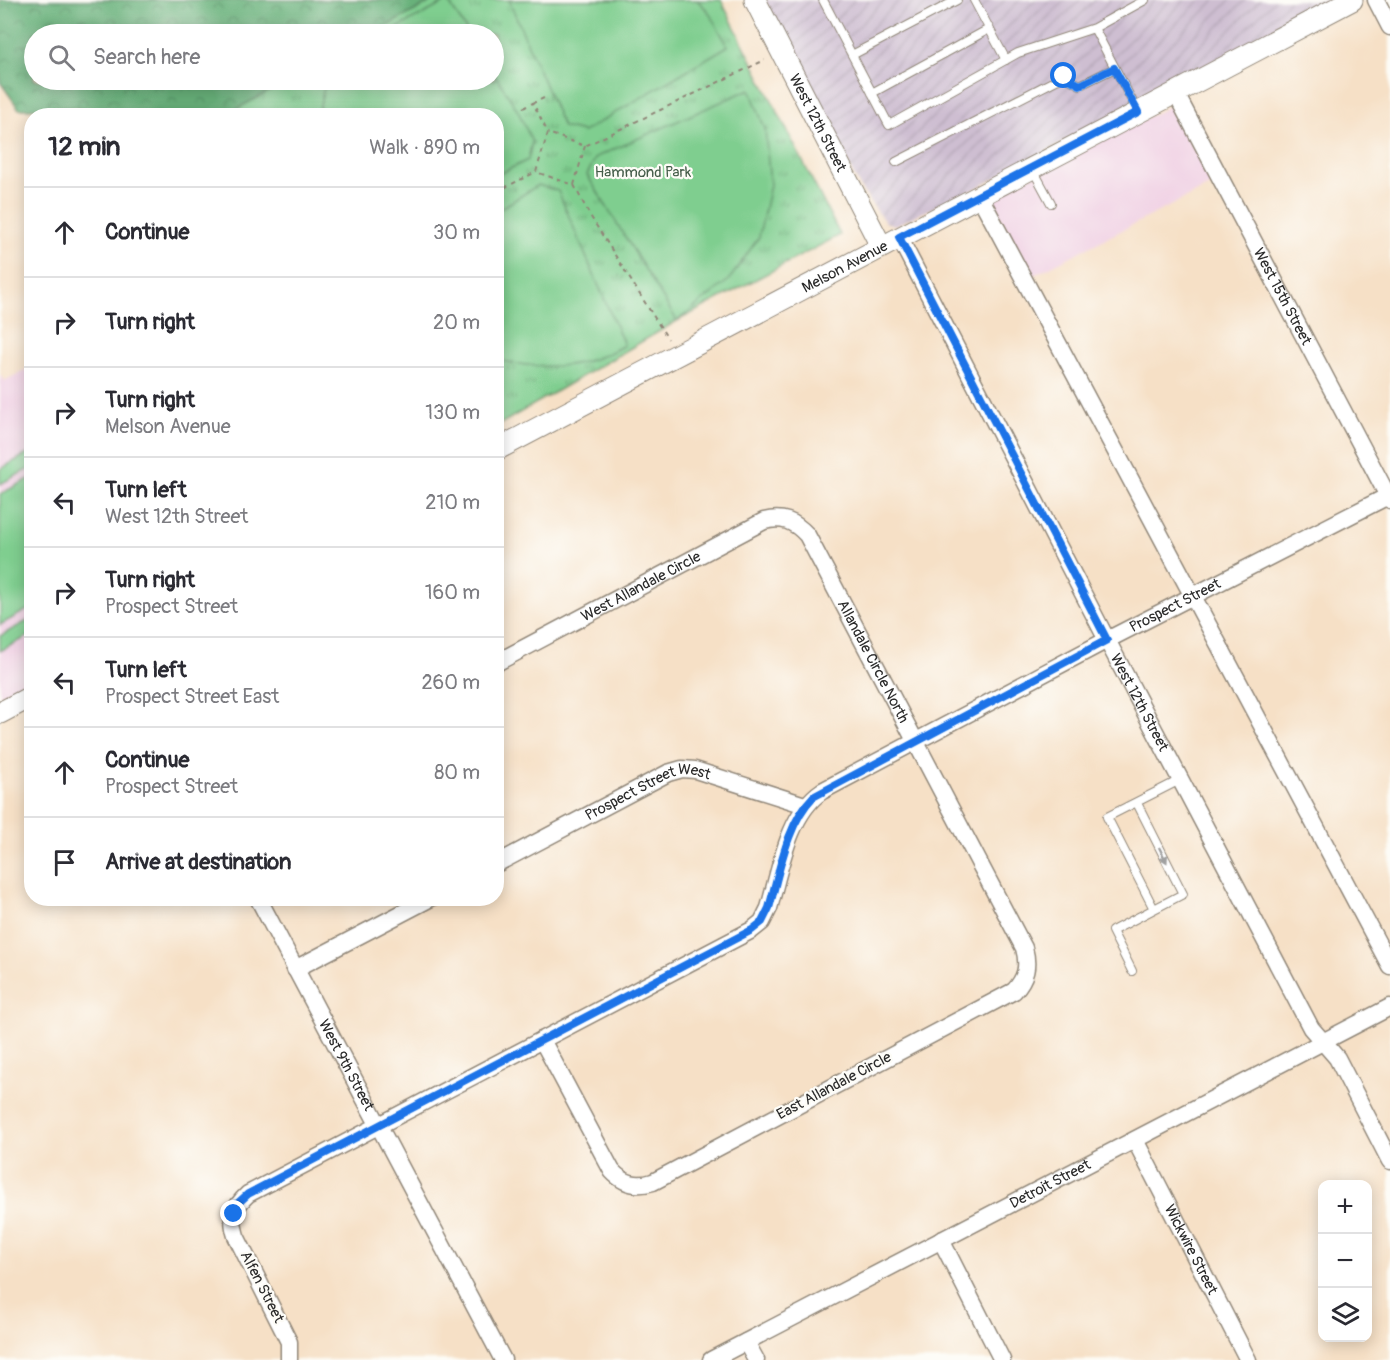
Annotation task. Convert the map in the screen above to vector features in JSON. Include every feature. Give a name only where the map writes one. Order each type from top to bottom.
[{"type":"street","name":"West 12th Street","points":[[755,0],[1107,640],[1311,1028],[1337,1058],[1390,1161]]},
{"type":"street","name":"Melson Avenue","points":[[504,446],[1352,0]]},
{"type":"street","points":[[1376,0],[1390,27]]},
{"type":"street","name":"West 15th Street","points":[[1175,92],[1389,497]]},
{"type":"street","points":[[979,195],[1390,966]]},
{"type":"street","name":"Prospect Street","points":[[805,805],[822,791],[1107,640],[1389,497]]},
{"type":"street","name":"West Allandale Circle","points":[[504,659],[764,521],[774,518],[787,519]]},
{"type":"street","name":"Allandale Circle North","points":[[787,519],[807,535],[1024,948],[1027,971]]},
{"type":"street","points":[[0,713],[24,700]]},
{"type":"street","name":"Prospect Street West","points":[[504,860],[668,773],[682,769],[695,770],[805,805]]},
{"type":"street","points":[[379,1126],[752,930],[762,922],[769,908],[790,836],[805,805]]},
{"type":"street","name":"West 9th Street","points":[[262,906],[503,1360]]},
{"type":"street","points":[[295,969],[415,906]]},
{"type":"street","name":"East Allandale Circle","points":[[542,1040],[612,1171],[620,1180],[642,1185],[653,1182],[1014,991],[1022,982],[1027,971]]},
{"type":"street","name":"Detroit Street","points":[[711,1360],[1390,1007]]},
{"type":"street","name":"Alfen Street","points":[[289,1360],[289,1342],[236,1236],[233,1224],[237,1204],[248,1194],[379,1126]]},
{"type":"street","name":"Wickwire Street","points":[[1135,1140],[1248,1360]]},
{"type":"street","points":[[941,1240],[1002,1360]]},
{"type":"street","points":[[747,1342],[756,1360]]},
{"type":"lane","points":[[823,0],[889,125],[1018,53],[1094,28],[1145,0]]},
{"type":"lane","points":[[852,55],[957,0]]},
{"type":"lane","points":[[974,0],[1006,60]]},
{"type":"lane","points":[[1094,28],[1138,112]]},
{"type":"lane","points":[[872,93],[989,29]]},
{"type":"lane","points":[[896,162],[1064,76],[1080,85],[1114,68]]},
{"type":"lane","points":[[1032,168],[1051,203]]},
{"type":"lane","points":[[1154,909],[1107,817],[1180,780]]},
{"type":"lane","points":[[1132,971],[1112,931],[1183,894],[1137,803]]},
{"type":"path","points":[[548,133],[585,146],[767,59]]},
{"type":"path","points":[[523,108],[544,98]]},
{"type":"path","points":[[533,103],[548,133],[536,172]]},
{"type":"path","points":[[585,146],[574,184],[589,214],[668,339]]},
{"type":"path","points":[[504,188],[536,172],[574,184]]},
{"type":"shaded area","points":[[764,0],[1334,0],[971,191],[895,225],[885,222],[861,189]]},
{"type":"shaded area","points":[[1172,105],[1213,184],[1032,276],[989,197]]},
{"type":"shaded area","points":[[24,371],[24,683],[0,696],[0,374],[4,381]]},
{"type":"green space","points":[[0,0],[435,0],[391,24],[24,24],[24,90],[272,90],[239,108],[19,109],[0,82]]},
{"type":"green space","name":"Hammond Park","points":[[435,0],[721,0],[840,235],[677,321],[504,422],[504,108],[239,108],[272,90],[504,90],[504,24],[391,24]]},
{"type":"green space","points":[[509,0],[697,0],[708,11],[728,46],[583,132],[563,127]]},
{"type":"green space","points":[[448,1],[463,24],[405,24]]},
{"type":"green space","points":[[504,89],[518,111],[532,142],[528,160],[504,172],[504,108],[319,108],[323,91]]},
{"type":"green space","points":[[750,89],[765,129],[770,185],[759,237],[729,280],[677,321],[587,175],[596,157]]},
{"type":"green space","points":[[538,185],[558,191],[624,345],[593,359],[562,366],[504,361],[504,207]]},
{"type":"green space","points":[[24,456],[24,472],[0,484],[0,469]]},
{"type":"green space","points":[[24,482],[24,612],[0,625],[0,494]]},
{"type":"green space","points":[[24,623],[24,639],[0,651],[0,636]]},
{"type":"route","points":[[234,1214],[237,1204],[248,1194],[752,930],[762,922],[769,908],[790,836],[805,805],[813,797],[1107,640],[899,237],[1138,112],[1114,68],[1080,85],[1064,76]]}]
